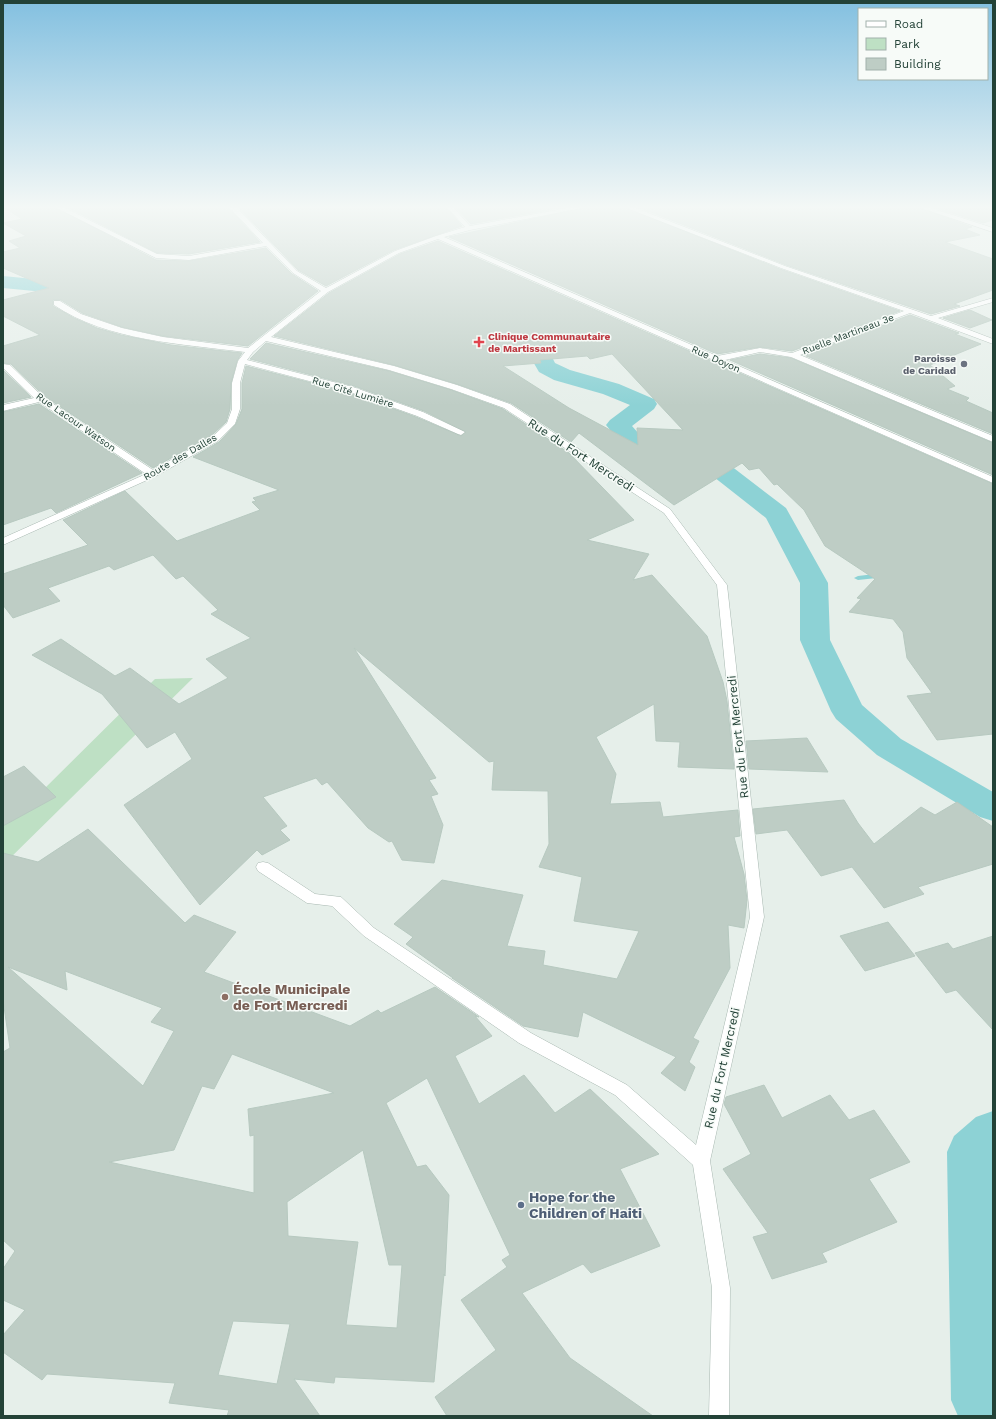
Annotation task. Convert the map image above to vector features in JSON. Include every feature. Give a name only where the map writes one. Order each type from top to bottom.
[{"type":"street","points":[[297,273],[326,291]]},
{"type":"street","name":"Route des Dalles","points":[[3,542],[153,474],[214,439],[232,424],[236,409],[236,383],[242,361],[250,350],[317,297],[358,273]]},
{"type":"street","name":"Rue Doyon","points":[[521,273],[993,480]]},
{"type":"street","points":[[801,273],[931,318],[993,342]]},
{"type":"street","points":[[931,318],[993,300]]},
{"type":"street","points":[[57,303],[77,316],[125,331],[156,338],[250,350]]},
{"type":"street","name":"Ruelle Martineau 3e","points":[[716,359],[760,350],[793,355],[910,311]]},
{"type":"street","name":"Rue du Fort Mercredi","points":[[265,338],[391,368],[454,387],[507,406],[667,511],[722,585],[757,917],[701,1161],[721,1288],[719,1416]]},
{"type":"street","points":[[793,355],[993,439]]},
{"type":"street","name":"Rue Cité Lumière","points":[[242,361],[350,389],[420,414],[461,432]]},
{"type":"street","name":"Rue Lacour Watson","points":[[3,366],[7,367],[40,399],[153,474]]},
{"type":"street","points":[[3,408],[40,399]]},
{"type":"street","points":[[263,867],[312,899],[336,901],[369,932],[525,1038],[621,1090],[701,1161]]},
{"type":"green space","points":[[193,678],[3,865],[3,814],[41,792],[155,679]]},
{"type":"building","points":[[15,273],[291,273],[318,291],[248,346],[163,336],[122,327],[82,313],[61,300],[53,300],[53,306],[74,318],[97,328],[121,335],[171,345],[242,353],[237,361],[231,383],[230,409],[226,422],[211,436],[153,468],[44,396],[11,364],[3,363],[3,346],[40,335],[3,316],[3,300],[49,288]]},
{"type":"building","points":[[304,273],[350,273],[326,286]]},
{"type":"building","points":[[365,273],[512,273],[993,484],[993,734],[937,740],[907,696],[932,693],[907,658],[903,632],[893,619],[849,612],[861,599],[857,598],[875,579],[825,546],[804,510],[777,484],[774,485],[759,468],[749,470],[742,463],[674,505],[579,433],[571,442],[511,403],[457,384],[394,365],[274,336],[329,293]],"holes":[[[612,354],[683,430],[637,428],[638,445],[569,408],[503,366],[541,363],[540,360],[587,356],[590,359]]]},
{"type":"building","points":[[532,273],[792,273],[900,311],[792,351],[760,347],[717,354]]},
{"type":"building","points":[[810,273],[993,273],[993,290],[954,304],[960,306],[931,314]]},
{"type":"building","points":[[970,310],[992,320],[970,328],[943,318]]},
{"type":"building","points":[[910,315],[959,333],[955,334],[981,344],[930,365],[955,386],[947,389],[969,398],[966,401],[993,413],[993,434],[804,355]]},
{"type":"building","points":[[266,343],[389,371],[451,390],[503,409],[569,453],[634,520],[587,540],[649,554],[633,580],[652,575],[707,636],[723,682],[727,701],[734,769],[678,767],[680,742],[656,741],[654,704],[596,737],[616,774],[610,804],[660,802],[663,817],[738,810],[740,836],[734,837],[744,874],[747,900],[744,928],[728,925],[730,968],[693,1038],[699,1041],[689,1062],[695,1067],[685,1091],[661,1073],[676,1057],[583,1012],[578,1037],[523,1026],[452,978],[406,944],[413,937],[394,924],[442,880],[523,895],[507,946],[545,951],[543,965],[617,979],[639,931],[574,921],[582,877],[539,867],[549,844],[548,791],[492,790],[494,761],[489,762],[354,648],[436,778],[429,780],[438,794],[431,796],[443,825],[434,863],[402,860],[392,841],[389,842],[368,828],[327,782],[322,785],[316,778],[263,797],[287,826],[280,830],[290,840],[262,855],[257,850],[200,905],[124,805],[192,759],[175,732],[147,748],[102,694],[32,655],[61,639],[115,676],[130,668],[179,704],[228,678],[206,659],[251,638],[211,614],[218,610],[183,576],[176,579],[153,555],[114,570],[109,566],[48,588],[60,601],[13,618],[3,605],[3,574],[88,545],[63,520],[125,491],[177,541],[260,510],[252,502],[256,501],[253,498],[279,490],[193,457],[219,442],[236,424],[242,409],[242,383],[246,366],[347,392],[416,417],[461,436],[466,432],[424,411],[354,386],[250,359]]},
{"type":"building","points":[[760,354],[791,358],[993,443],[993,475],[730,360]]},
{"type":"building","points":[[3,370],[31,397],[3,403]]},
{"type":"building","points":[[39,404],[142,473],[56,513],[51,508],[3,525],[3,412]]},
{"type":"building","points":[[807,738],[828,772],[749,769],[746,741]]},
{"type":"building","points":[[24,766],[56,797],[3,826],[3,777]]},
{"type":"building","points":[[844,800],[858,823],[874,844],[921,807],[935,815],[957,802],[993,827],[993,864],[918,887],[924,894],[884,908],[852,867],[821,876],[787,830],[756,834],[753,809]]},
{"type":"building","points":[[88,829],[185,923],[194,915],[236,932],[204,972],[350,1026],[378,1010],[381,1013],[435,987],[479,1017],[475,1016],[492,1036],[455,1056],[479,1104],[524,1075],[555,1113],[590,1089],[659,1154],[620,1169],[660,1246],[591,1273],[583,1264],[522,1293],[570,1358],[653,1416],[447,1416],[435,1397],[496,1350],[461,1300],[507,1267],[502,1260],[510,1255],[427,1078],[386,1103],[417,1167],[426,1165],[449,1195],[445,1276],[444,1274],[434,1382],[335,1377],[334,1383],[294,1379],[320,1416],[227,1416],[229,1410],[169,1403],[175,1383],[47,1374],[42,1380],[3,1352],[3,1335],[25,1310],[3,1300],[3,1269],[15,1251],[3,1240],[3,1052],[10,1048],[3,1000],[3,853],[38,862]],"holes":[[[8,967],[67,990],[65,971],[162,1008],[151,1022],[174,1031],[143,1086]],[[232,1054],[334,1093],[248,1109],[250,1136],[254,1135],[254,1193],[109,1162],[174,1150],[202,1086],[214,1089]],[[363,1150],[389,1265],[402,1265],[397,1328],[346,1325],[358,1242],[288,1236],[287,1202]],[[233,1321],[290,1324],[277,1384],[218,1375]]]},
{"type":"building","points":[[888,922],[915,956],[865,971],[840,936]]},
{"type":"building","points":[[993,936],[993,1030],[956,990],[946,993],[915,953],[948,943],[953,949]]},
{"type":"building","points":[[764,1085],[782,1118],[830,1095],[849,1120],[874,1110],[910,1162],[869,1179],[897,1222],[822,1253],[827,1262],[772,1279],[753,1237],[768,1233],[723,1169],[751,1154],[724,1104],[726,1097]]},
{"type":"waterway","points":[[3,282],[34,285],[87,283]]},
{"type":"waterway","points":[[521,327],[537,333],[539,353],[547,367],[562,375],[611,389],[646,404],[618,425],[639,449],[713,464],[777,514],[814,583],[815,640],[848,711],[889,747],[993,808]]},
{"type":"waterway","points":[[858,578],[883,575]]},
{"type":"waterway","points":[[993,1132],[971,1152],[979,1400],[993,1412]]},
{"type":"place","name":"Clinique Communautaire de Martissant","points":[[479,342]]},
{"type":"place","name":"Paroisse de Caridad","points":[[964,364]]},
{"type":"place","name":"École Municipale de Fort Mercredi","points":[[225,997]]},
{"type":"place","name":"Hope for the Children of Haiti","points":[[521,1205]]}]
